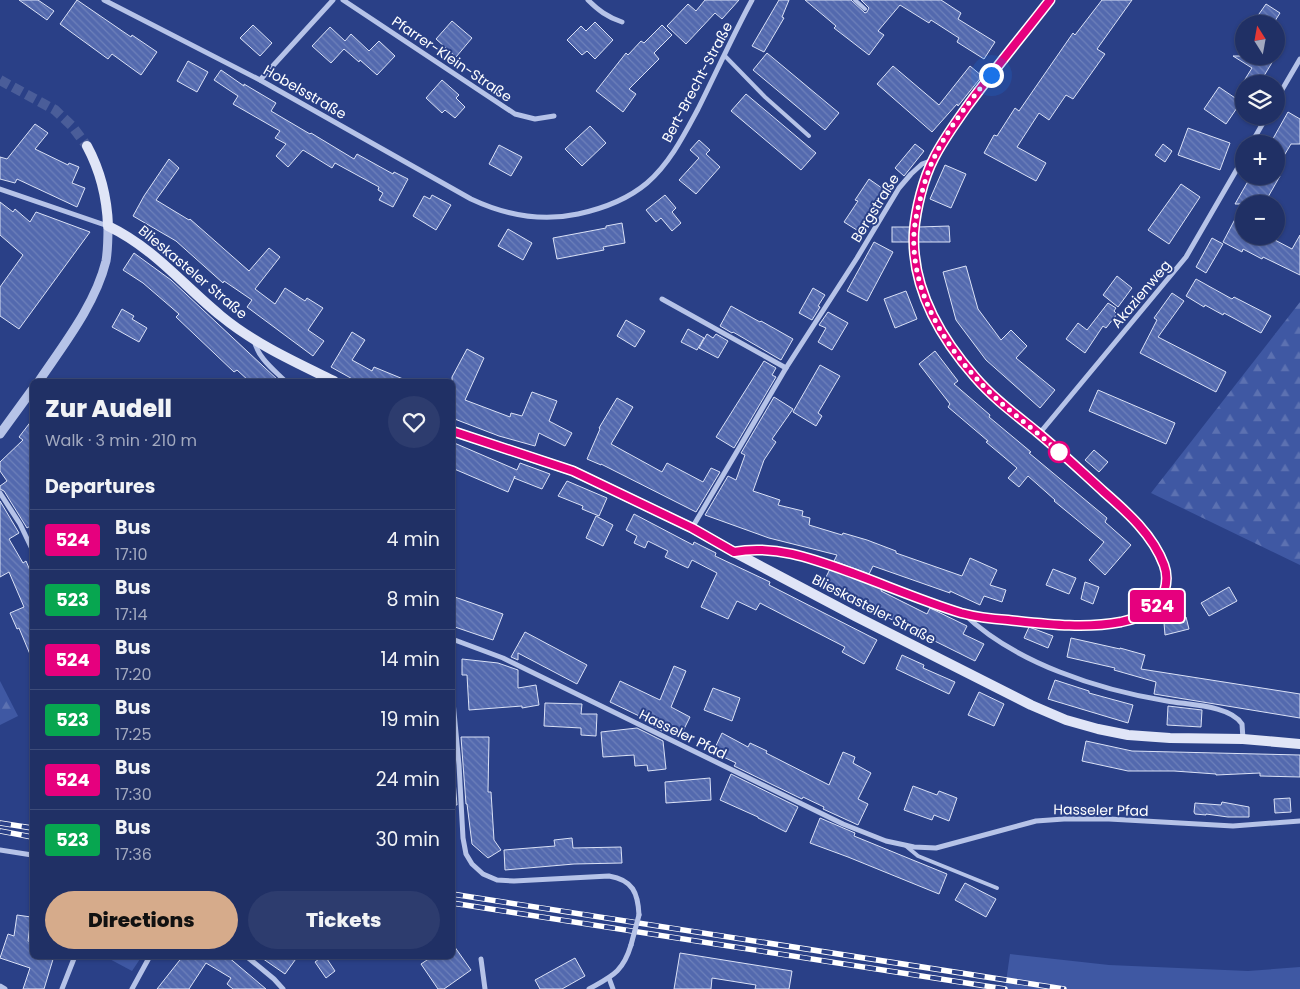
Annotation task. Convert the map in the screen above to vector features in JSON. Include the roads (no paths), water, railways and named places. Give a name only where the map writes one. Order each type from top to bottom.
[{"type":"main road","points":[[86,146],[99,170],[104,188],[108,226]]},
{"type":"main road","name":"Blieskasteler Straße","points":[[108,226],[144,246],[222,317],[254,340],[330,379]]},
{"type":"main road","name":"Blieskasteler Straße","points":[[455,432],[573,471],[692,528],[734,552],[1023,701],[1066,720],[1128,735],[1170,738],[1243,739],[1300,744]]},
{"type":"street","name":"Hobelsstraße","points":[[104,0],[260,80],[433,178],[492,209]]},
{"type":"street","points":[[260,80],[333,0]]},
{"type":"street","name":"Pfarrer-Klein-Straße","points":[[344,0],[515,114],[535,119],[554,116]]},
{"type":"street","points":[[588,0],[600,12],[622,22]]},
{"type":"street","name":"Bert-Brecht-Straße","points":[[492,209],[544,218],[566,216],[593,210],[624,197],[646,184],[664,164],[683,137],[752,0]]},
{"type":"street","name":"Bergstraße","points":[[692,528],[786,368],[857,258],[899,188],[910,174],[922,164],[933,160],[951,129],[979,90],[1050,0]]},
{"type":"street","points":[[1285,85],[1300,59]]},
{"type":"street","points":[[734,552],[763,549],[792,554],[824,563],[964,614],[1047,625],[1091,625],[1121,622],[1140,617],[1149,612],[1163,596],[1167,578],[1164,566],[1144,531],[1121,507],[978,380],[945,338],[931,312],[921,286],[914,234],[917,212],[933,160]]},
{"type":"street","name":"Akazienweg","points":[[1039,434],[1186,257],[1235,173]]},
{"type":"street","name":"Blieskasteler Straße","points":[[0,188],[108,226]]},
{"type":"street","points":[[40,379],[71,334],[98,283],[106,261],[108,226]]},
{"type":"street","points":[[662,299],[786,368]]},
{"type":"street","points":[[254,340],[261,357],[283,379]]},
{"type":"street","points":[[0,434],[30,393]]},
{"type":"street","points":[[0,494],[20,524],[30,545]]},
{"type":"street","points":[[964,614],[979,629],[993,639],[1018,653],[1052,668],[1127,694],[1217,709],[1234,716],[1242,724],[1243,739]]},
{"type":"street","name":"Hasseler Pfad","points":[[455,640],[503,658],[843,824],[886,841],[904,845],[936,848],[964,842],[1036,821],[1064,819],[1109,819],[1233,826],[1300,821]]},
{"type":"street","points":[[455,723],[463,838],[466,854],[472,864],[484,874],[497,880],[514,881],[609,876],[628,883],[634,891],[638,901],[638,915],[631,946],[622,966],[609,978],[589,989]]},
{"type":"street","points":[[0,850],[30,855]]},
{"type":"street","points":[[62,989],[74,959]]},
{"type":"street","points":[[132,989],[148,959]]},
{"type":"street","points":[[250,959],[283,989]]},
{"type":"street","points":[[481,959],[485,989]]},
{"type":"street","points":[[609,978],[613,989]]},
{"type":"street","points":[[0,986],[5,989]]},
{"type":"lane","points":[[855,0],[865,9]]},
{"type":"lane","points":[[725,56],[765,97],[809,136]]},
{"type":"lane","name":"Hasseler Pfad","points":[[904,845],[918,856],[997,888]]},
{"type":"tunnel","points":[[0,80],[55,110],[72,126],[87,146]]},
{"type":"railway","points":[[0,823],[30,828]]},
{"type":"railway","points":[[0,831],[30,837]]},
{"type":"railway","points":[[455,894],[1064,989]]},
{"type":"railway","points":[[455,903],[1005,989]]}]
